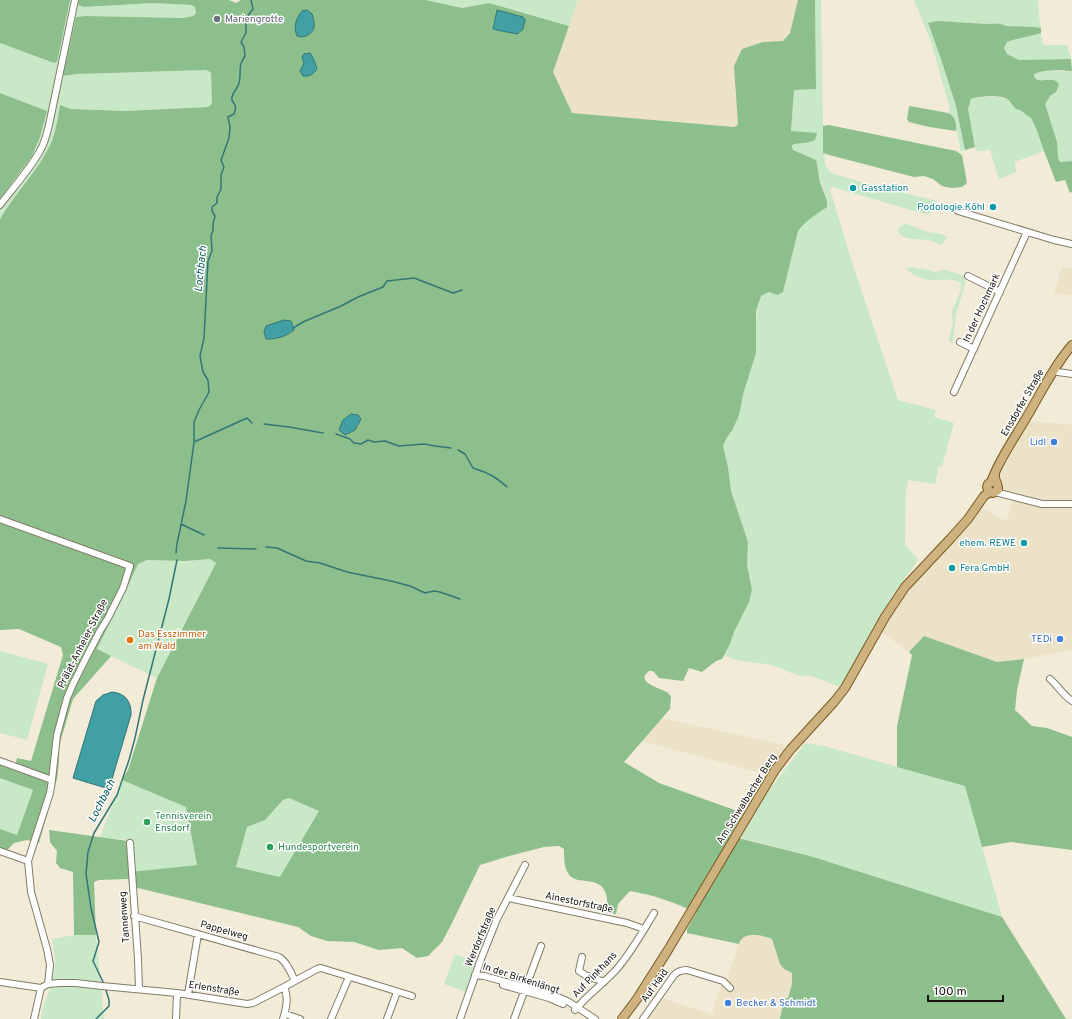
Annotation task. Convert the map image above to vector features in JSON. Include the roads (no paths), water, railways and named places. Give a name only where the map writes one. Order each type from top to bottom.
[{"type":"main road","name":"Ensdorfer Straße","points":[[993,487],[995,473],[1007,450],[1054,370],[1072,345]]},
{"type":"main road","name":"Am Schwalbacher Berg","points":[[622,1019],[637,999],[668,950],[775,770],[791,749],[845,688],[898,595],[968,518],[978,503],[993,487]]},
{"type":"street","points":[[0,205],[35,159],[46,136],[75,0]]},
{"type":"street","points":[[958,211],[1072,244]]},
{"type":"street","name":"In der Hochmark","points":[[954,392],[1027,232]]},
{"type":"street","points":[[968,276],[1000,292]]},
{"type":"street","points":[[960,342],[974,348]]},
{"type":"street","points":[[1054,370],[1072,374]]},
{"type":"street","points":[[993,487],[1013,497],[1048,504],[1072,504]]},
{"type":"street","name":"Prälat-Anheier-Straße","points":[[0,518],[130,566],[123,588],[88,653],[68,698],[56,742],[50,792],[28,861],[32,892],[50,965],[48,984]]},
{"type":"street","points":[[1050,679],[1063,694],[1072,701]]},
{"type":"street","points":[[0,761],[52,780]]},
{"type":"street","name":"Tannenweg","points":[[130,843],[139,989]]},
{"type":"street","points":[[0,851],[28,861]]},
{"type":"street","name":"Werdorfstraße","points":[[460,1019],[475,975],[497,919],[525,865]]},
{"type":"street","name":"Ainestorfstraße","points":[[508,898],[627,923],[644,929]]},
{"type":"street","name":"Auf Pinkhans","points":[[576,1009],[624,960],[654,913]]},
{"type":"street","name":"Pappelweg","points":[[134,916],[279,957],[286,963],[295,981]]},
{"type":"street","points":[[188,994],[198,934]]},
{"type":"street","points":[[514,1019],[541,946]]},
{"type":"street","points":[[582,957],[579,971],[585,975],[604,982]]},
{"type":"street","name":"Erlenstraße","points":[[48,984],[76,983],[104,987],[139,989],[188,994],[250,1004],[321,968],[412,996]]},
{"type":"street","name":"Auf Haid","points":[[643,1019],[674,975],[682,970],[687,970],[723,981],[730,988]]},
{"type":"street","name":"In der Birkenlängt","points":[[475,975],[483,979],[525,989],[576,1009],[595,1019]]},
{"type":"street","points":[[331,1019],[349,977]]},
{"type":"street","points":[[0,982],[41,988],[48,984]]},
{"type":"street","points":[[284,987],[286,994],[284,1017],[300,1019]]},
{"type":"street","points":[[34,1019],[41,988]]},
{"type":"street","points":[[387,1019],[397,992]]},
{"type":"street","points":[[176,1019],[177,993]]},
{"type":"street","name":"In der Birkenlängt","points":[[576,1009],[588,1019]]},
{"type":"water","points":[[307,10],[312,14],[314,27],[310,34],[299,37],[297,36],[295,26],[302,11]]},
{"type":"water","points":[[497,10],[523,17],[525,20],[523,29],[517,34],[493,29]]},
{"type":"water","points":[[310,53],[317,69],[311,75],[303,76],[300,71],[304,63],[302,57],[304,54]]},
{"type":"water","points":[[284,320],[291,321],[294,330],[281,337],[266,339],[264,332],[266,326]]},
{"type":"water","points":[[351,414],[358,415],[361,419],[355,430],[345,435],[339,430],[343,420]]},
{"type":"water","points":[[112,692],[121,694],[127,699],[131,710],[131,715],[109,789],[73,778],[96,701],[103,695]]},
{"type":"waterway","name":"Lochbach","points":[[176,553],[186,501],[194,442],[194,422],[209,392],[208,380],[203,372],[200,356],[204,338],[208,261],[212,251],[211,236],[215,216],[212,211],[212,207],[217,203],[217,197],[221,189],[221,175],[224,167],[221,160],[229,138],[230,127],[228,117],[234,114],[236,107],[232,101],[232,97],[240,79],[240,66],[245,56],[244,47],[241,42],[246,33],[246,18],[253,9],[251,0]]},
{"type":"waterway","points":[[293,328],[303,322],[383,287],[387,281],[414,278],[453,293],[462,290]]},
{"type":"waterway","points":[[194,442],[247,418],[252,423]]},
{"type":"waterway","points":[[264,424],[323,433]]},
{"type":"waterway","points":[[336,434],[350,439],[354,443],[361,444],[368,440],[374,442],[385,441],[399,446],[424,444],[451,448]]},
{"type":"waterway","points":[[458,450],[465,454],[473,468],[491,475],[507,487]]},
{"type":"waterway","points":[[181,524],[204,535]]},
{"type":"waterway","points":[[266,547],[277,548],[306,561],[320,563],[347,572],[410,586],[425,593],[434,591],[440,592],[460,599]]},
{"type":"waterway","points":[[218,548],[256,549]]},
{"type":"waterway","name":"Lochbach","points":[[104,984],[93,961],[99,942],[91,908],[86,874],[88,852],[94,833],[117,795],[129,760],[169,599],[177,560]]},
{"type":"waterway","name":"Lochbach","points":[[96,1019],[109,1006],[109,1000],[105,987]]},
{"type":"place","name":"Mariengrotte","points":[[217,19]]},
{"type":"place","name":"Gasstation","points":[[853,188]]},
{"type":"place","name":"Podologie Köhl","points":[[993,207]]},
{"type":"place","name":"Lidl","points":[[1054,442]]},
{"type":"place","name":"ehem. REWE","points":[[1024,543]]},
{"type":"place","name":"Fera GmbH","points":[[952,568]]},
{"type":"place","name":"TEDi","points":[[1060,639]]},
{"type":"place","name":"Das Esszimmer am Wald","points":[[130,640]]},
{"type":"place","name":"Tennisverein Ensdorf","points":[[147,822]]},
{"type":"place","name":"Hundesportverein","points":[[270,847]]},
{"type":"place","name":"Becker & Schmidt","points":[[728,1003]]}]
